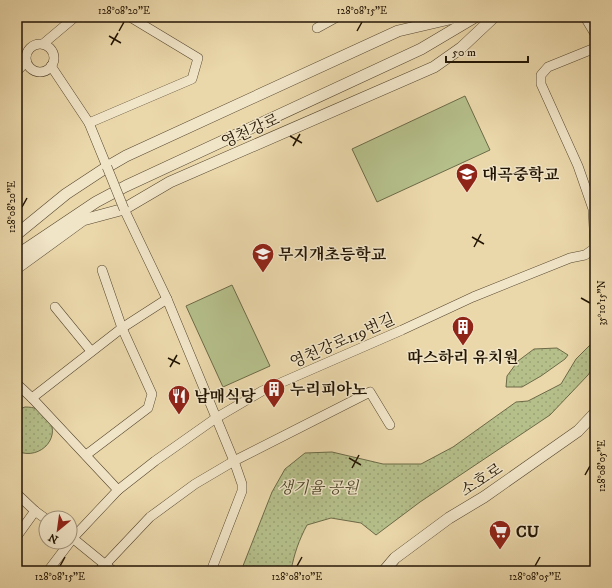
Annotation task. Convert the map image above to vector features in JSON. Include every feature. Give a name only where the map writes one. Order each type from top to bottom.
[{"type":"street","points":[[43,44],[53,53],[54,58],[51,66],[44,71],[35,71],[28,66],[26,62],[26,53],[28,50],[35,45],[43,44],[74,17]]},
{"type":"street","points":[[88,123],[192,79],[198,58],[130,17]]},
{"type":"street","points":[[317,28],[337,17]]},
{"type":"street","name":"영천강로","points":[[17,234],[66,194],[106,167],[126,156],[398,31],[429,20],[451,20],[458,17]]},
{"type":"street","name":"영천강로","points":[[17,255],[96,202],[126,186],[421,49],[475,17]]},
{"type":"street","name":"영천강로","points":[[17,268],[83,220],[124,208],[170,182],[434,68],[462,48],[494,17]]},
{"type":"street","points":[[586,17],[595,32]]},
{"type":"street","points":[[595,48],[548,67],[541,75],[541,84],[578,166],[593,208],[595,248]]},
{"type":"street","points":[[17,71],[26,62]]},
{"type":"street","points":[[51,66],[88,123],[124,208],[167,299],[234,461],[242,484],[242,491],[211,571]]},
{"type":"street","name":"영천강로119번길","points":[[78,532],[118,490],[155,461],[216,418],[262,391],[473,297],[556,263],[585,255],[595,248]]},
{"type":"street","points":[[86,454],[148,408],[152,394],[122,328],[102,270]]},
{"type":"street","points":[[32,398],[122,328],[167,299]]},
{"type":"street","points":[[54,307],[91,351]]},
{"type":"street","points":[[17,384],[86,454],[118,490]]},
{"type":"street","points":[[102,567],[150,517],[195,484],[234,461],[370,392],[390,425]]},
{"type":"street","name":"소호로","points":[[384,571],[395,558],[449,518],[484,497],[578,431],[595,413]]},
{"type":"street","points":[[17,494],[38,513]]},
{"type":"street","points":[[17,536],[35,511]]},
{"type":"street","points":[[78,547],[102,567],[113,571]]},
{"type":"street","name":"영천강로119번길","points":[[48,571],[63,550]]},
{"type":"green space","points":[[465,96],[490,150],[377,202],[352,149]]},
{"type":"green space","points":[[232,285],[270,366],[223,387],[186,306]]},
{"type":"green space","name":"생기율 공원","points":[[595,340],[595,365],[588,375],[550,415],[420,502],[376,535],[361,523],[331,518],[307,525],[297,547],[291,571],[241,571],[272,492],[285,469],[305,453],[332,452],[383,464],[421,464],[453,447],[516,402],[528,401],[561,384],[576,359]]},
{"type":"green space","points":[[557,348],[568,355],[565,359],[522,387],[506,387],[507,376],[518,361],[534,349]]},
{"type":"green space","points":[[25,407],[31,407],[40,411],[51,422],[51,438],[48,444],[34,453],[17,451],[17,410]]},
{"type":"place","name":"대곡중학교","points":[[467,194]]},
{"type":"place","name":"무지개초등학교","points":[[263,274]]},
{"type":"place","name":"따스하리 유치원","points":[[463,346]]},
{"type":"place","name":"누리피아노","points":[[274,408]]},
{"type":"place","name":"남매식당","points":[[179,416]]},
{"type":"place","name":"CU","points":[[500,550]]}]
